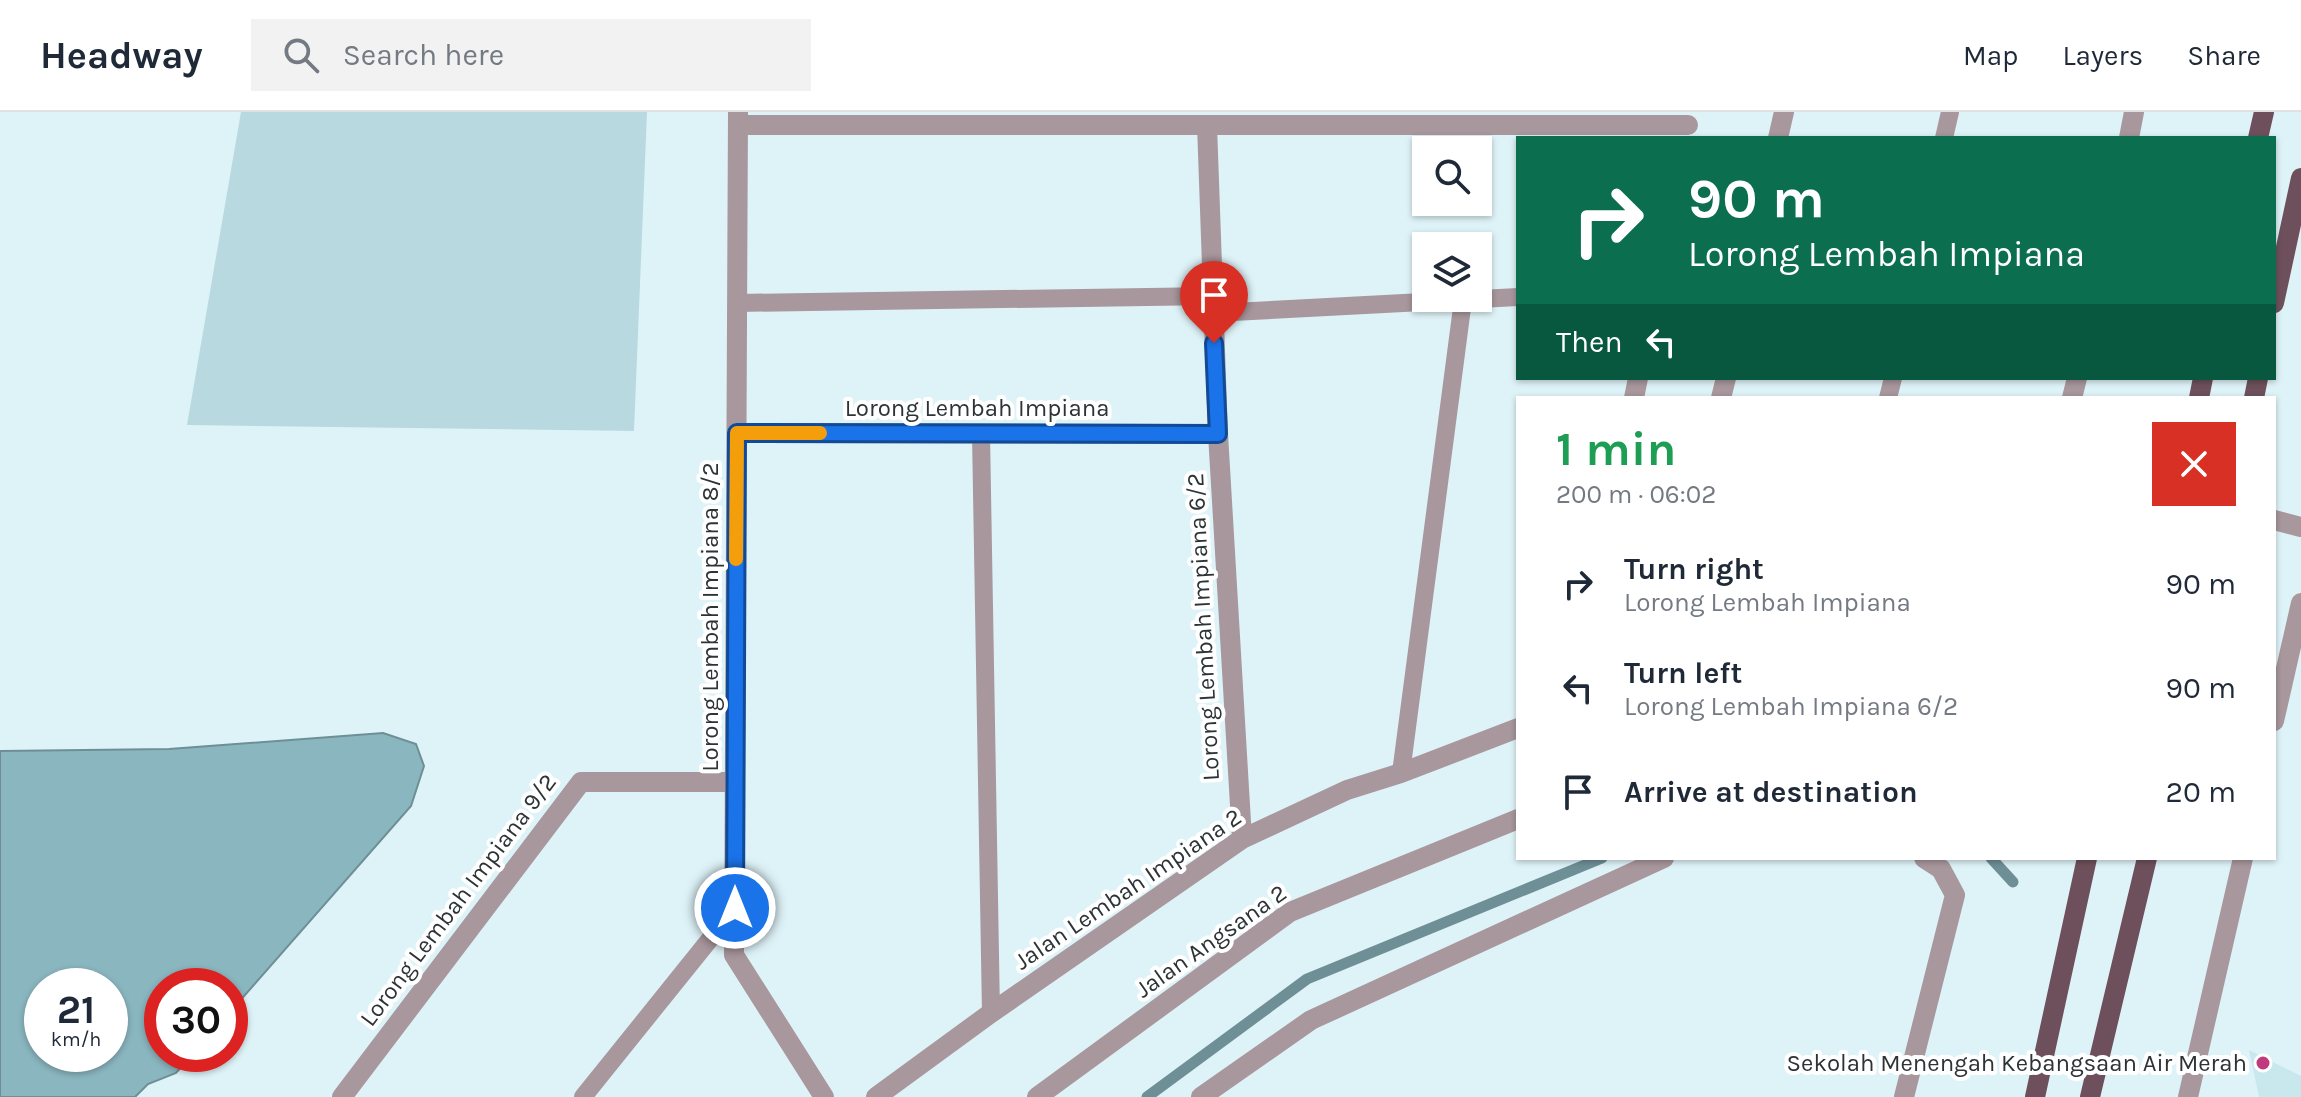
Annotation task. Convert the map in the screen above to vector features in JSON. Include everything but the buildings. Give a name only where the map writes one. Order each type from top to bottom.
[{"type":"main road","points":[[2258,136],[2264,112]]},
{"type":"main road","points":[[2276,294],[2301,178]]},
{"type":"main road","points":[[2035,1097],[2087,860]]},
{"type":"main road","points":[[2090,1097],[2147,860]]},
{"type":"street","points":[[1778,136],[1784,112]]},
{"type":"street","points":[[2129,136],[2134,112]]},
{"type":"street","points":[[738,118],[1207,125],[1351,118],[1688,125]]},
{"type":"street","name":"Lorong Lembah Impiana 8/2","points":[[738,118],[734,955],[824,1097]]},
{"type":"street","name":"Lorong Lembah Impiana 6/2","points":[[1207,125],[1218,434],[1242,839]]},
{"type":"street","name":"Lorong Lembah Impiana","points":[[737,433],[1218,434]]},
{"type":"street","points":[[2276,521],[2301,527]]},
{"type":"street","points":[[2276,712],[2301,603]]},
{"type":"street","name":"Jalan Lembah Impiana 2","points":[[876,1097],[1242,839],[1347,790],[1401,773],[1516,729]]},
{"type":"street","name":"Lorong Lembah Impiana 9/2","points":[[342,1097],[581,782],[735,782]]},
{"type":"street","name":"Jalan Angsana 2","points":[[1037,1097],[1290,912],[1516,820]]},
{"type":"street","points":[[1201,1097],[1311,1020],[1660,860]]},
{"type":"street","points":[[1904,1097],[1955,895],[1941,869],[1927,860]]},
{"type":"street","points":[[2188,1097],[2243,860]]},
{"type":"lane","points":[[1944,136],[1950,112]]},
{"type":"lane","points":[[1492,298],[1516,297]]},
{"type":"lane","points":[[737,303],[1213,305],[1412,301]]},
{"type":"lane","points":[[1401,773],[1461,312]]},
{"type":"lane","points":[[981,434],[991,1013]]},
{"type":"lane","points":[[583,1097],[735,908]]},
{"type":"shaded area","points":[[241,112],[647,112],[634,431],[187,425]]},
{"type":"shaded area","points":[[383,733],[416,744],[424,766],[411,806],[248,992],[248,968],[144,968],[144,1072],[176,1073],[148,1084],[135,1097],[0,1097],[0,751],[169,749]]},
{"type":"shaded area","name":"Sekolah Menengah Kebangsaan Air Merah","points":[[2249,1050],[2301,1076],[2301,1097],[2259,1097]]},
{"type":"waterway","points":[[1147,1097],[1307,979],[1597,860]]},
{"type":"waterway","points":[[1993,860],[2013,882]]},
{"type":"slow traffic","points":[[736,559],[737,433],[820,433]]},
{"type":"place","name":"Sekolah Menengah Kebangsaan Air Merah","points":[[2263,1063]]},
{"type":"route","points":[[735,908],[737,433],[1218,434],[1214,343]]}]
